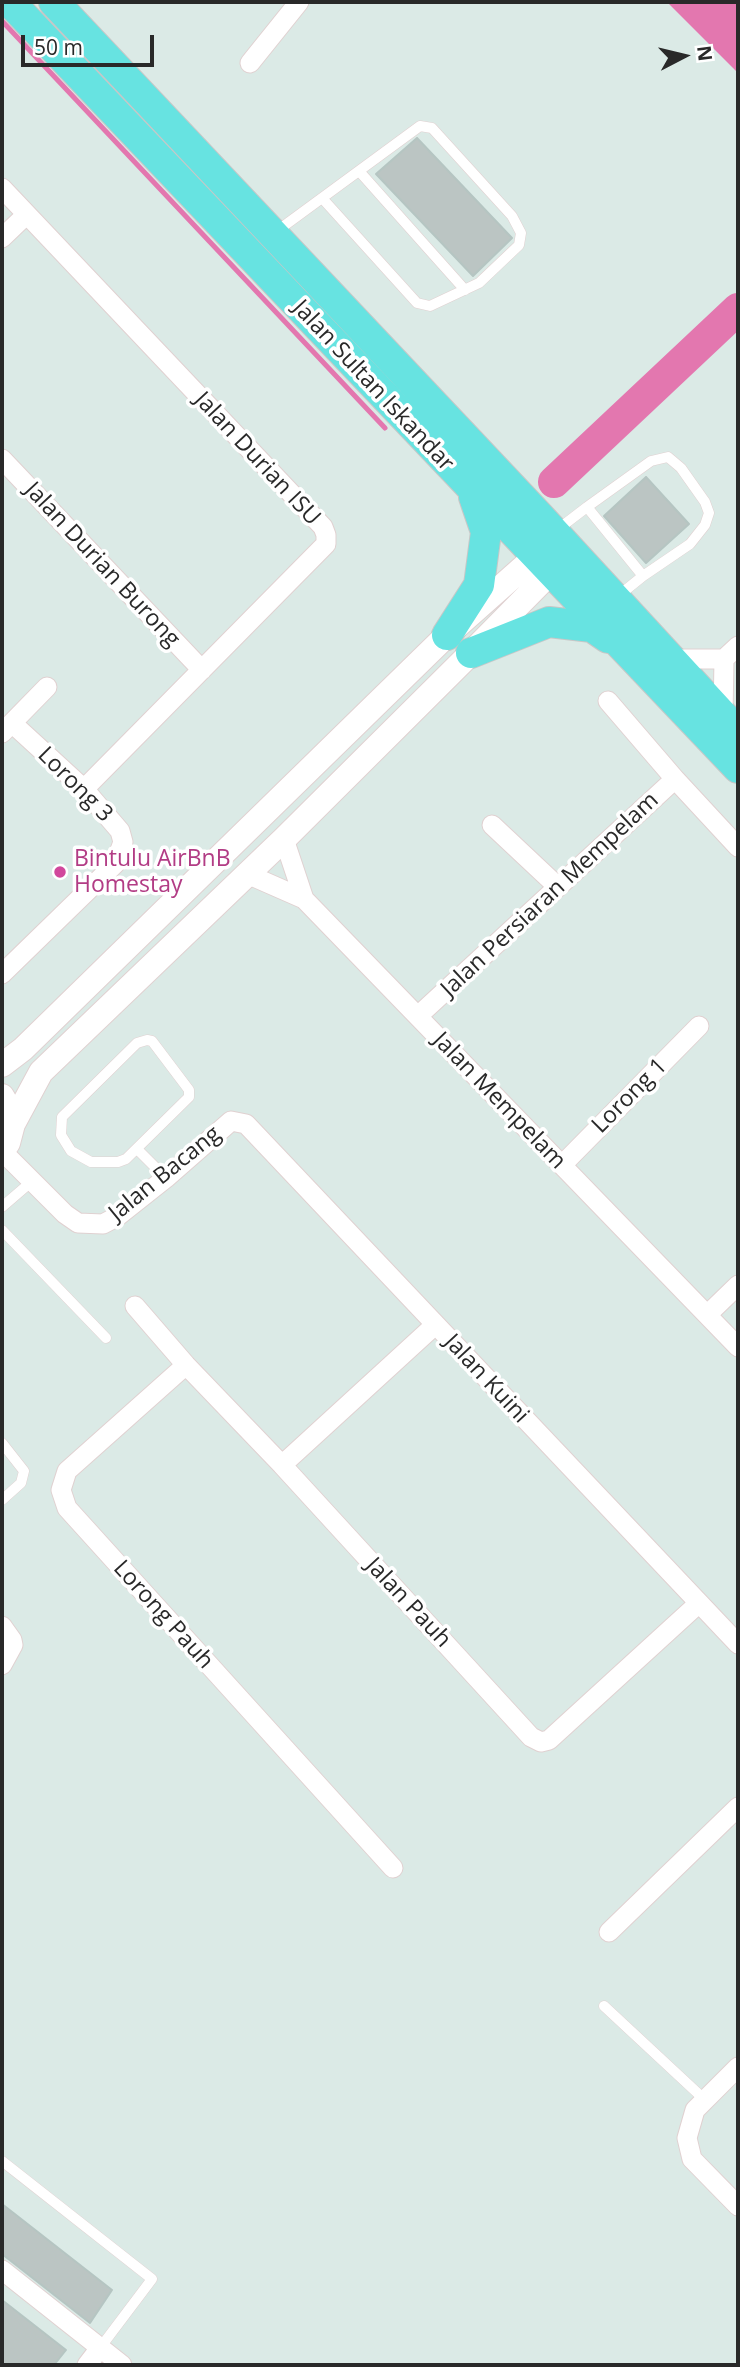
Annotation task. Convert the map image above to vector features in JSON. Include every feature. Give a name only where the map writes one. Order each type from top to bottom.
[{"type":"main road","name":"Jalan Sultan Iskandar","points":[[10,2],[471,489],[547,546],[631,655],[738,768]]},
{"type":"main road","points":[[54,2],[273,234],[547,546],[590,572],[731,724]]},
{"type":"main road","points":[[447,635],[479,585],[486,532],[471,489]]},
{"type":"main road","points":[[471,653],[549,622],[592,627],[631,655]]},
{"type":"street","points":[[250,63],[299,2]]},
{"type":"street","name":"Jalan Durian ISU","points":[[2,188],[323,527],[326,535],[326,544],[84,789]]},
{"type":"street","points":[[2,239],[26,215]]},
{"type":"street","name":"Jalan Durian Burong","points":[[2,459],[202,670]]},
{"type":"street","points":[[2,1065],[33,1040],[447,635],[547,546]]},
{"type":"street","points":[[2,1151],[41,1072],[284,839],[471,653],[547,546]]},
{"type":"street","points":[[673,659],[731,652],[731,724]]},
{"type":"street","points":[[7,728],[47,687]]},
{"type":"street","points":[[608,701],[675,779]]},
{"type":"street","name":"Lorong 3","points":[[2,974],[115,864],[123,842],[120,831],[84,789],[7,728]]},
{"type":"street","name":"Jalan Persiaran Mempelam","points":[[418,1016],[675,779],[738,847]]},
{"type":"street","points":[[492,825],[557,886]]},
{"type":"street","name":"Jalan Mempelam","points":[[284,839],[304,899],[738,1347]]},
{"type":"street","points":[[247,874],[304,899]]},
{"type":"street","name":"Lorong 1","points":[[562,1165],[699,1026]]},
{"type":"street","points":[[2,1096],[12,1113],[13,1124]]},
{"type":"street","name":"Jalan Bacang","points":[[2,1151],[65,1214],[78,1223],[103,1224],[118,1216],[166,1178],[230,1121]]},
{"type":"street","name":"Jalan Kuini","points":[[230,1121],[246,1124],[698,1604],[738,1643]]},
{"type":"street","points":[[707,1315],[738,1285]]},
{"type":"street","name":"Jalan Pauh","points":[[135,1306],[186,1365],[282,1465],[531,1737],[541,1742],[549,1740],[698,1604]]},
{"type":"street","points":[[282,1465],[435,1325]]},
{"type":"street","name":"Lorong Pauh","points":[[186,1365],[67,1471],[61,1490],[67,1508],[393,1868]]},
{"type":"street","points":[[2,1626],[13,1645],[2,1665]]},
{"type":"street","points":[[608,1932],[738,1807]]},
{"type":"street","points":[[738,2067],[695,2110],[687,2138],[692,2159],[738,2206]]},
{"type":"street","points":[[2,2270],[122,2365]]},
{"type":"street","points":[[87,2365],[100,2348]]},
{"type":"lane","points":[[273,234],[409,132],[420,126],[432,128],[512,216],[521,233],[519,246],[479,283],[430,306],[417,303],[322,198]]},
{"type":"lane","points":[[359,171],[465,290]]},
{"type":"lane","points":[[547,546],[587,507],[651,461],[668,457],[681,468],[705,502],[709,513],[705,525],[690,544],[615,599]]},
{"type":"lane","points":[[587,507],[643,576]]},
{"type":"lane","points":[[147,1040],[152,1041],[188,1090],[188,1097],[137,1149],[118,1162],[91,1162],[71,1151],[61,1135],[62,1117],[137,1043],[147,1040]]},
{"type":"lane","points":[[137,1149],[166,1178]]},
{"type":"lane","points":[[2,1207],[31,1182]]},
{"type":"lane","points":[[2,1230],[107,1338]]},
{"type":"lane","points":[[2,1443],[24,1471],[21,1483],[2,1500]]},
{"type":"lane","points":[[604,2006],[705,2100]]},
{"type":"lane","points":[[2,2161],[152,2279],[100,2348]]},
{"type":"shaded area","points":[[667,2],[738,2],[738,73]]},
{"type":"building","points":[[417,138],[512,238],[473,276],[376,174]]},
{"type":"building","points":[[646,477],[689,524],[646,563],[604,516]]},
{"type":"building","points":[[2,2204],[112,2290],[90,2323],[2,2254]]},
{"type":"building","points":[[2,2300],[66,2350],[54,2365],[2,2365]]},
{"type":"waterway","points":[[2,21],[385,428]]},
{"type":"waterway","points":[[554,482],[738,309]]},
{"type":"place","name":"Bintulu AirBnB Homestay","points":[[60,872]]}]
